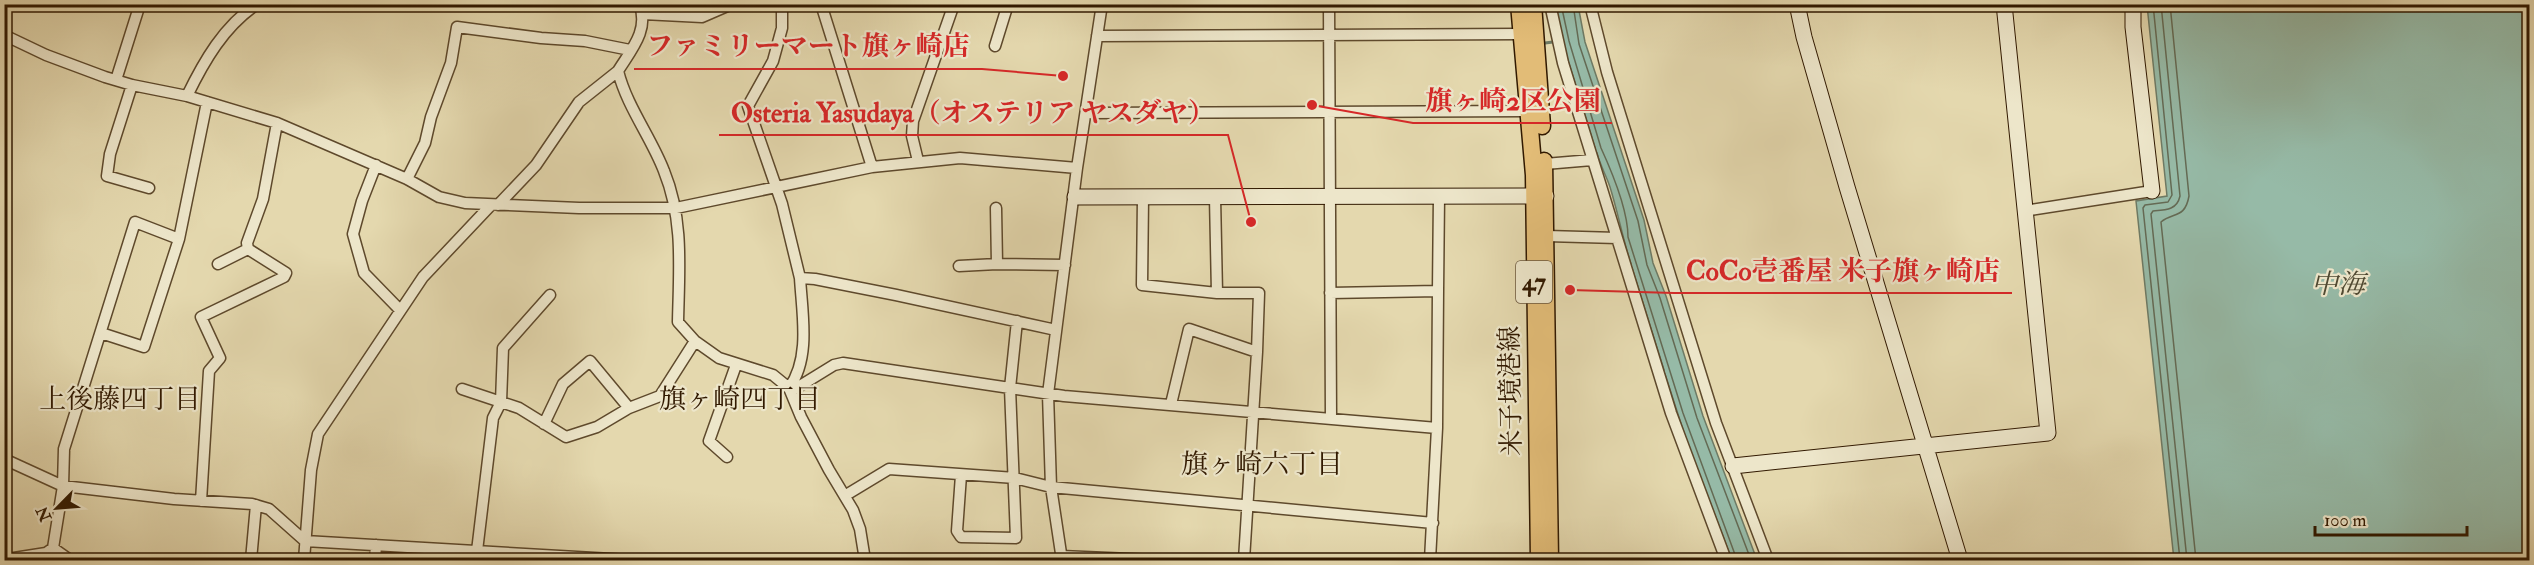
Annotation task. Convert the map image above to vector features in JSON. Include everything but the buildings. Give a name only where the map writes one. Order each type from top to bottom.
[{"type":"main road","name":"米子境港線","points":[[1519,4],[1539,196],[1547,236],[1550,561]]},
{"type":"main road","name":"米子境港線","points":[[1533,4],[1545,164],[1539,196],[1539,561]]},
{"type":"street","points":[[116,80],[140,4]]},
{"type":"street","points":[[187,96],[203,65],[233,22],[257,4]]},
{"type":"street","points":[[304,561],[311,470],[318,434],[423,277],[536,165],[579,102],[618,70],[644,24],[641,9],[702,17],[732,4]]},
{"type":"street","points":[[783,4],[782,28],[773,61],[748,106],[777,186],[800,278],[803,337],[801,361],[789,388]]},
{"type":"street","points":[[821,4],[872,167]]},
{"type":"street","points":[[918,161],[912,136],[913,121],[954,4]]},
{"type":"street","points":[[995,46],[1008,4]]},
{"type":"street","points":[[1102,4],[1077,168],[1048,394],[1051,487],[1061,558],[1155,561]]},
{"type":"street","points":[[1329,4],[1331,418]]},
{"type":"street","points":[[1550,4],[1563,63],[1680,440],[1726,561]]},
{"type":"street","points":[[1590,4],[1606,72],[1716,423],[1768,561]]},
{"type":"street","points":[[1797,4],[1798,15],[1821,95],[1960,561]]},
{"type":"street","points":[[1733,466],[2048,433],[2004,4]]},
{"type":"street","points":[[2024,211],[2151,191],[2133,27],[2133,4]]},
{"type":"street","points":[[407,179],[425,143],[431,117],[451,63],[458,27],[541,38],[585,41],[630,50]]},
{"type":"street","points":[[1098,36],[1521,34]]},
{"type":"street","points":[[4,35],[46,55],[132,86],[187,96],[277,123],[407,179],[439,197],[465,203],[579,208],[676,208],[872,167],[918,161],[960,158],[1077,168]]},
{"type":"street","points":[[618,70],[622,88],[664,171],[676,208],[680,252],[678,322],[695,341],[719,358],[773,375],[789,388],[801,417],[829,470],[846,495],[860,529],[865,561]]},
{"type":"street","points":[[132,86],[110,154],[107,176],[149,188]]},
{"type":"street","points":[[101,333],[144,347],[178,238],[207,102]]},
{"type":"street","points":[[1086,113],[1530,111]]},
{"type":"street","points":[[201,501],[209,371],[220,358],[201,316],[284,278],[286,273],[248,249],[247,243],[263,199],[277,123]]},
{"type":"street","points":[[1545,164],[1593,159]]},
{"type":"street","points":[[376,165],[362,201],[353,234],[364,273],[400,310]]},
{"type":"street","points":[[1430,561],[1437,428],[1438,196]]},
{"type":"street","points":[[1075,197],[1539,196]]},
{"type":"street","points":[[1143,197],[1142,285],[1217,293],[1258,293],[1257,352],[1244,561]]},
{"type":"street","points":[[1215,197],[1217,293]]},
{"type":"street","points":[[996,208],[997,264]]},
{"type":"street","points":[[11,559],[46,553],[53,548],[63,486],[64,449],[135,222],[178,238]]},
{"type":"street","points":[[1547,236],[1617,238]]},
{"type":"street","points":[[218,264],[248,249]]},
{"type":"street","points":[[959,266],[1065,265]]},
{"type":"street","points":[[800,278],[873,290],[1056,330]]},
{"type":"street","points":[[1330,293],[1438,291]]},
{"type":"street","points":[[477,551],[493,418],[501,402],[502,348],[550,295]]},
{"type":"street","points":[[961,475],[957,531],[961,537],[1016,538],[1010,388],[1017,321]]},
{"type":"street","points":[[1171,404],[1189,329],[1257,352]]},
{"type":"street","points":[[462,389],[519,408],[566,436],[597,427],[629,408],[660,396],[695,341]]},
{"type":"street","points":[[544,424],[562,384],[590,361],[629,408]]},
{"type":"street","points":[[789,388],[795,389],[834,365],[843,363],[1048,394],[1437,428]]},
{"type":"street","points":[[727,457],[709,441],[736,364]]},
{"type":"street","points":[[4,459],[63,486],[256,505],[270,509],[305,541],[477,551],[517,557],[628,561]]},
{"type":"street","points":[[846,495],[889,469],[1015,478],[1051,487],[1433,523]]},
{"type":"street","points":[[251,561],[256,505]]},
{"type":"street","points":[[375,561],[376,545]]},
{"type":"street","points":[[53,548],[70,561]]},
{"type":"green space","points":[[386,555],[484,559],[485,560],[382,560]]},
{"type":"water","points":[[1555,5],[1578,5],[1585,42],[1644,220],[1653,263],[1666,296],[1703,416],[1757,560],[1732,560],[1687,442],[1665,374],[1662,374],[1664,370],[1632,268],[1629,266],[1631,264],[1610,187],[1597,153],[1594,153],[1595,148],[1563,44]]},
{"type":"water","name":"中海","points":[[2147,5],[2529,5],[2529,560],[2174,560],[2136,201],[2167,196]]},
{"type":"waterway","points":[[1545,43],[1553,42]]},
{"type":"place","name":"ファミリーマート旗ヶ崎店","points":[[1063,76]]},
{"type":"place","name":"旗ヶ崎2区公園","points":[[1312,105]]},
{"type":"place","name":"Osteria Yasudaya（オステリア ヤスダヤ）","points":[[1251,222]]},
{"type":"place","name":"CoCo壱番屋 米子旗ヶ崎店","points":[[1570,290]]},
{"type":"district","name":"上後藤四丁目","points":[[120,399]]},
{"type":"district","name":"旗ヶ崎四丁目","points":[[740,399]]},
{"type":"district","name":"旗ヶ崎六丁目","points":[[1262,464]]}]
